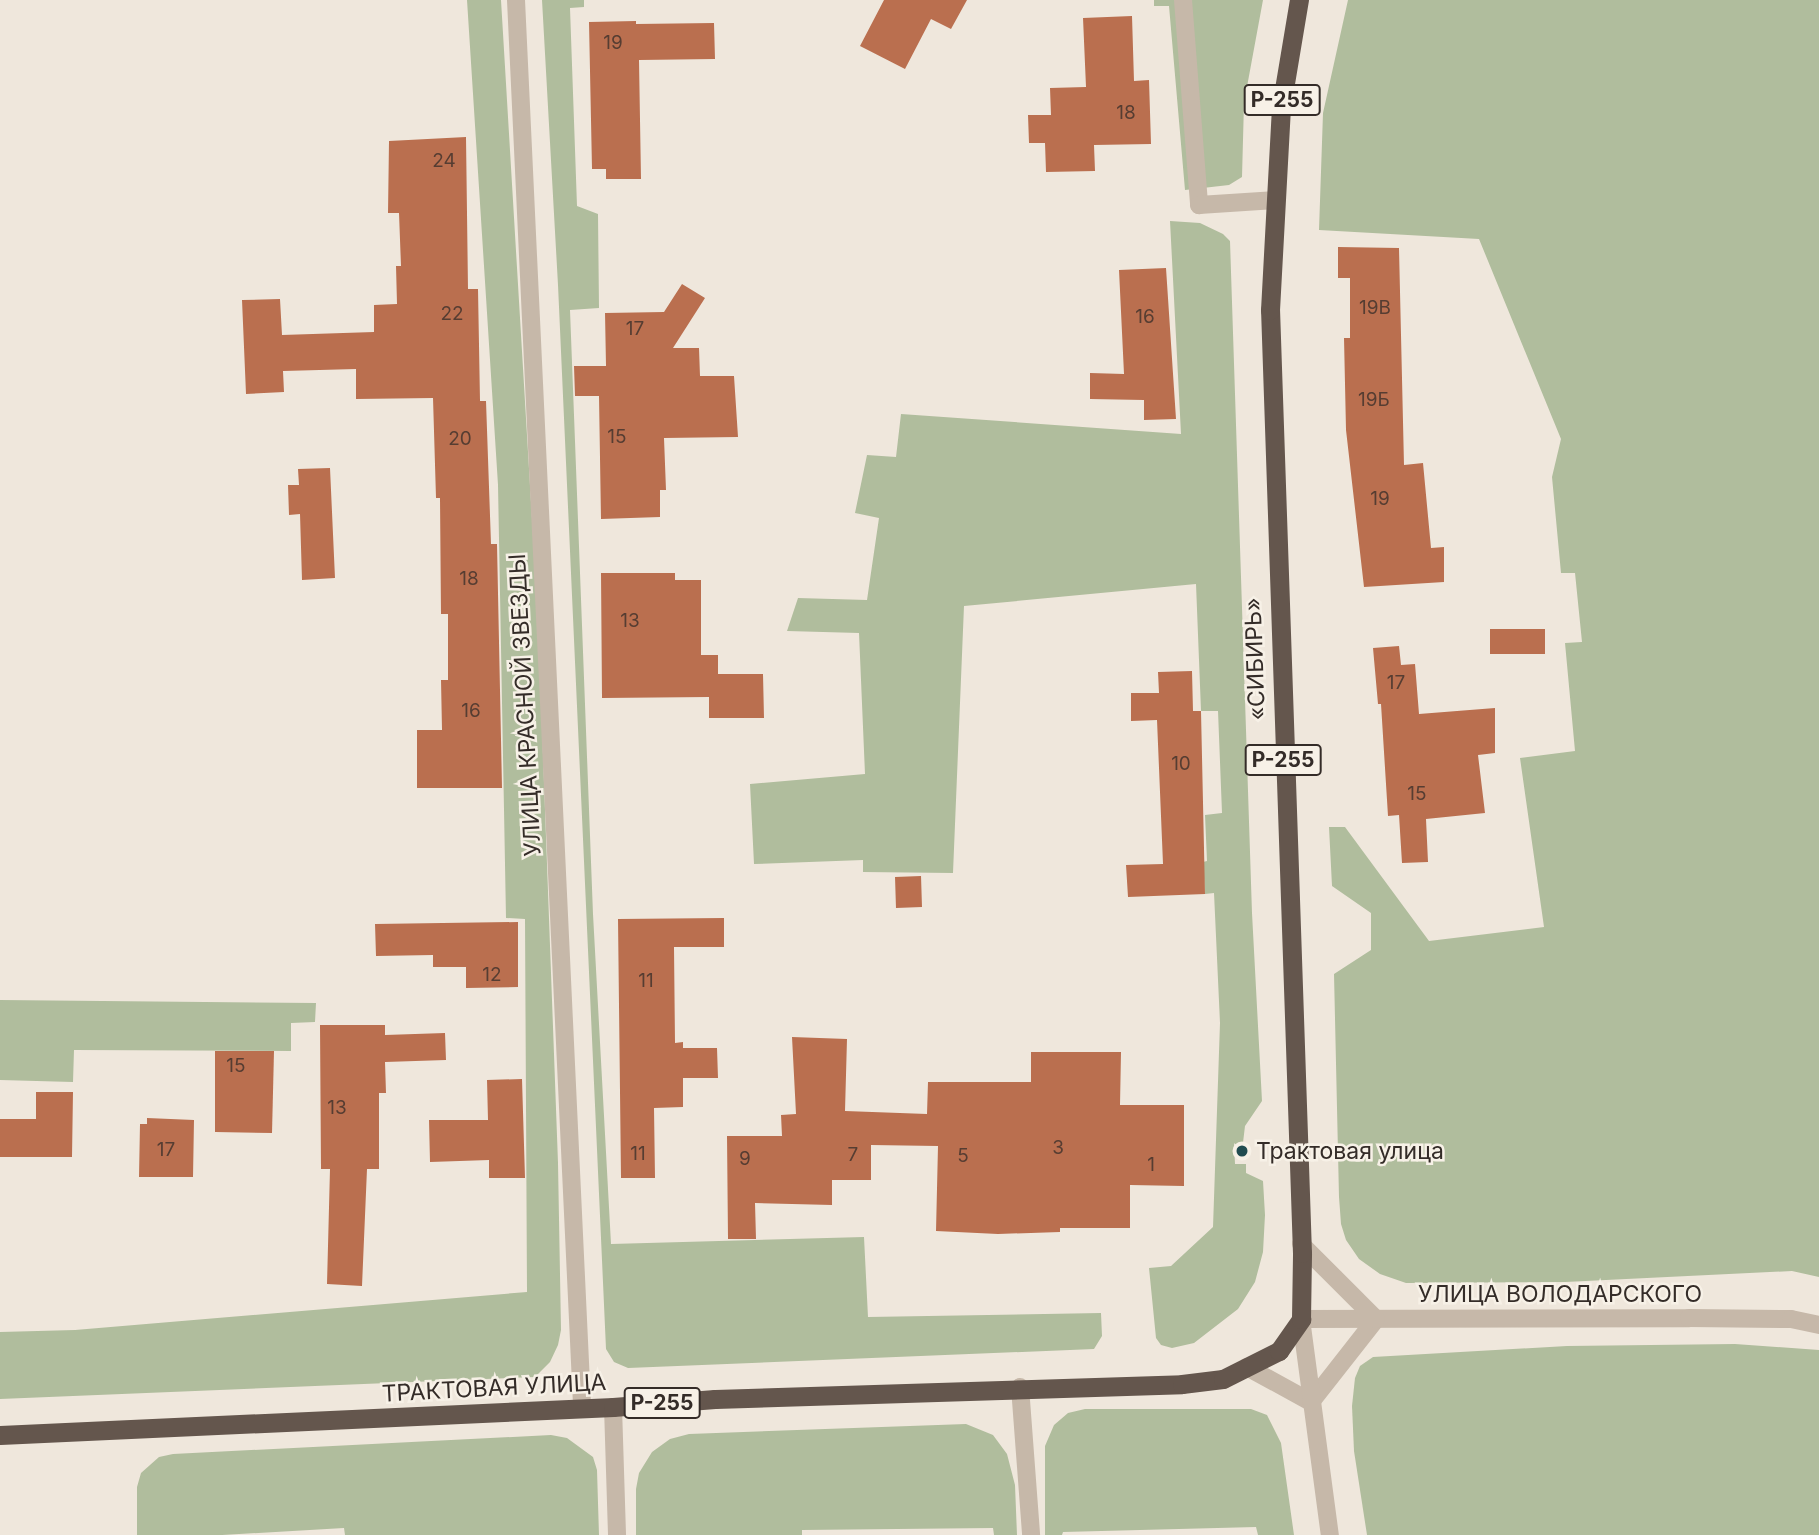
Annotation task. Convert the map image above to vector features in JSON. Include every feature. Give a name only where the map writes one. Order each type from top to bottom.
[{"type":"highway","name":"«СИБИРЬ»","points":[[1299,0],[1281,107],[1274,200],[1270,323],[1301,1244],[1301,1319]]},
{"type":"highway","name":"ТРАКТОВАЯ УЛИЦА","points":[[0,1435],[613,1407],[715,1399],[1020,1387],[1182,1384],[1223,1380],[1279,1351],[1301,1319]]},
{"type":"street","name":"УЛИЦА КРАСНОЙ ЗВЕЗДЫ","points":[[516,0],[582,1407]]},
{"type":"street","points":[[1184,0],[1199,205],[1274,200]]},
{"type":"street","points":[[1301,1244],[1376,1319],[1311,1402]]},
{"type":"street","points":[[1301,1319],[1330,1535]]},
{"type":"street","name":"УЛИЦА ВОЛОДАРСКОГО","points":[[1301,1319],[1791,1319],[1819,1325]]},
{"type":"street","points":[[1247,1367],[1311,1402]]},
{"type":"street","points":[[1020,1387],[1031,1535]]},
{"type":"street","points":[[613,1407],[617,1535]]},
{"type":"green space","points":[[467,0],[501,0],[538,619],[558,1163],[561,1330],[558,1345],[550,1362],[535,1377],[0,1399],[0,1332],[75,1330],[527,1292],[525,919],[506,918],[498,485]]},
{"type":"green space","points":[[542,0],[584,0],[584,7],[570,8],[577,206],[598,214],[599,308],[570,310],[593,914],[611,1244],[864,1237],[868,1317],[1101,1313],[1102,1336],[1094,1349],[628,1368],[614,1362],[606,1349],[558,285]]},
{"type":"green space","points":[[1154,0],[1263,0],[1244,103],[1242,177],[1229,185],[1185,190],[1169,6],[1154,6]]},
{"type":"green space","points":[[1348,0],[1819,0],[1819,1277],[1792,1271],[1565,1282],[1406,1283],[1380,1274],[1359,1259],[1346,1240],[1341,1224],[1339,1197],[1334,974],[1371,950],[1371,913],[1332,886],[1329,827],[1345,827],[1429,941],[1544,927],[1520,758],[1575,751],[1565,643],[1582,642],[1575,573],[1561,573],[1552,477],[1561,439],[1479,239],[1319,230],[1323,113]]},
{"type":"green space","points":[[1170,221],[1200,223],[1223,234],[1230,241],[1252,913],[1262,1101],[1245,1126],[1242,1151],[1234,1143],[1235,1164],[1246,1164],[1246,1173],[1263,1181],[1265,1215],[1263,1252],[1255,1282],[1238,1309],[1194,1343],[1172,1348],[1161,1345],[1156,1338],[1149,1268],[1171,1266],[1213,1227],[1220,1023],[1214,893],[1205,894],[1203,862],[1207,861],[1205,815],[1222,813],[1218,711],[1201,711],[1196,584],[964,606],[953,873],[863,872],[863,860],[754,864],[750,784],[865,774],[859,633],[787,631],[798,598],[867,600],[879,518],[855,513],[867,455],[896,457],[901,414],[1181,434]]},
{"type":"green space","points":[[0,1000],[316,1003],[315,1022],[291,1023],[291,1051],[74,1050],[73,1082],[0,1080]]},
{"type":"green space","points":[[1735,1344],[1819,1350],[1819,1535],[1367,1535],[1354,1451],[1352,1406],[1355,1378],[1360,1366],[1373,1357],[1567,1346]]},
{"type":"green space","points":[[1085,1409],[1251,1409],[1267,1415],[1281,1443],[1294,1535],[1258,1535],[1256,1527],[1063,1532],[1062,1535],[1045,1535],[1045,1446],[1054,1425],[1068,1413]]},
{"type":"green space","points":[[966,1424],[993,1435],[1007,1454],[1015,1485],[1017,1535],[994,1535],[993,1528],[802,1530],[802,1535],[636,1535],[636,1489],[639,1473],[652,1452],[670,1439],[689,1434]]},
{"type":"green space","points":[[551,1435],[567,1438],[593,1457],[597,1470],[599,1535],[345,1535],[344,1528],[222,1535],[137,1535],[137,1487],[141,1473],[159,1457],[173,1454]]},
{"type":"building","points":[[884,0],[967,0],[951,29],[931,19],[905,69],[860,46]]},
{"type":"building","points":[[1132,16],[1134,81],[1149,80],[1151,144],[1094,145],[1095,171],[1046,172],[1045,143],[1029,143],[1028,115],[1051,115],[1050,88],[1086,87],[1083,18]]},
{"type":"building","points":[[636,21],[636,24],[714,23],[715,59],[639,60],[641,179],[606,179],[606,169],[592,169],[589,22]]},
{"type":"building","points":[[466,137],[468,289],[478,289],[480,401],[486,401],[491,544],[497,544],[502,788],[417,788],[417,730],[442,730],[441,680],[448,680],[448,614],[441,614],[440,498],[436,498],[433,398],[356,399],[356,369],[283,371],[284,392],[246,394],[242,300],[280,299],[282,335],[374,332],[374,305],[397,304],[396,266],[401,266],[399,213],[388,213],[389,141]]},
{"type":"building","points":[[1338,247],[1399,248],[1404,465],[1423,463],[1431,548],[1444,547],[1444,582],[1364,587],[1346,430],[1344,338],[1350,338],[1350,278],[1338,278]]},
{"type":"building","points":[[1166,268],[1176,419],[1144,420],[1144,400],[1090,399],[1090,373],[1124,374],[1119,270]]},
{"type":"building","points":[[682,284],[705,298],[673,348],[699,348],[700,376],[734,376],[738,437],[664,438],[666,490],[660,490],[660,517],[601,519],[599,396],[575,396],[574,366],[606,366],[605,313],[664,312]]},
{"type":"building","points":[[330,468],[335,578],[302,580],[300,514],[289,515],[288,485],[299,485],[298,469]]},
{"type":"building","points":[[601,573],[675,573],[675,580],[701,580],[701,655],[718,655],[718,674],[763,674],[764,718],[709,718],[709,697],[602,698]]},
{"type":"building","points":[[1490,629],[1545,629],[1545,654],[1490,654]]},
{"type":"building","points":[[1399,646],[1401,665],[1415,664],[1419,714],[1495,708],[1495,753],[1478,755],[1485,813],[1426,819],[1428,862],[1402,863],[1399,815],[1388,816],[1381,704],[1378,704],[1373,648]]},
{"type":"building","points":[[1192,671],[1193,711],[1201,711],[1205,894],[1128,897],[1126,865],[1163,864],[1157,720],[1131,721],[1131,693],[1159,693],[1158,672]]},
{"type":"building","points":[[921,876],[922,907],[896,908],[895,877]]},
{"type":"building","points":[[724,918],[724,947],[674,947],[675,1043],[683,1042],[683,1048],[717,1048],[718,1078],[683,1078],[683,1107],[654,1108],[655,1178],[621,1178],[618,919]]},
{"type":"building","points":[[518,922],[518,987],[466,988],[466,967],[433,967],[433,955],[376,956],[375,924]]},
{"type":"building","points":[[320,1025],[385,1025],[385,1035],[445,1033],[446,1060],[385,1062],[386,1093],[379,1093],[379,1169],[367,1169],[362,1286],[327,1284],[330,1169],[321,1169]]},
{"type":"building","points":[[792,1037],[847,1039],[845,1111],[927,1114],[928,1082],[1031,1082],[1031,1052],[1121,1052],[1120,1105],[1184,1105],[1184,1186],[1130,1185],[1130,1228],[1060,1228],[1060,1232],[998,1234],[936,1231],[938,1146],[871,1145],[871,1180],[832,1180],[832,1205],[755,1203],[756,1239],[728,1239],[727,1136],[782,1136],[781,1115],[796,1114]]},
{"type":"building","points":[[215,1051],[274,1051],[272,1133],[215,1132]]},
{"type":"building","points":[[522,1079],[525,1178],[489,1178],[489,1160],[430,1162],[429,1120],[488,1120],[487,1080]]},
{"type":"building","points":[[36,1092],[73,1092],[72,1157],[0,1157],[0,1119],[36,1119]]},
{"type":"building","points":[[147,1118],[194,1120],[193,1177],[139,1177],[140,1124],[147,1124]]},
{"type":"place","name":"Трактовая улица","points":[[1242,1151]]}]
